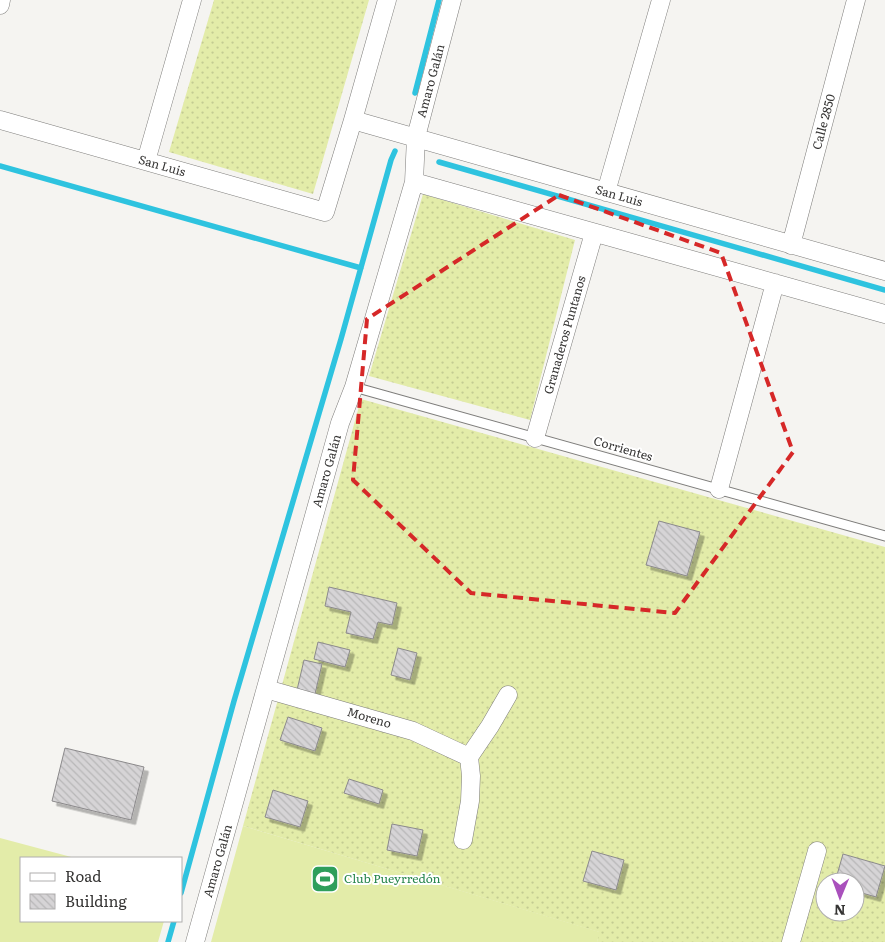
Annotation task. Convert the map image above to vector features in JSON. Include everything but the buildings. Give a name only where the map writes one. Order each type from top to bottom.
[{"type":"street","points":[[0,5],[1,0]]},
{"type":"street","points":[[146,161],[192,0]]},
{"type":"street","points":[[353,120],[387,0]]},
{"type":"street","name":"Amaro Galán","points":[[195,942],[340,423],[354,387],[414,182],[416,137],[452,0]]},
{"type":"street","points":[[606,192],[661,0]]},
{"type":"street","name":"Calle 2850","points":[[791,245],[856,0]]},
{"type":"street","name":"San Luis","points":[[0,120],[325,212],[353,120],[885,271]]},
{"type":"street","points":[[414,182],[885,314]]},
{"type":"street","name":"Granaderos Puntanos","points":[[535,438],[594,232]]},
{"type":"street","points":[[719,489],[775,283]]},
{"type":"street","name":"Moreno","points":[[266,689],[413,731],[469,757]]},
{"type":"street","points":[[463,840],[470,801],[471,776],[469,757],[508,695]]},
{"type":"street","points":[[791,942],[817,851]]},
{"type":"lane","name":"Corrientes","points":[[354,387],[885,536]]},
{"type":"highlighted area","points":[[559,195],[721,253],[793,452],[675,613],[471,593],[353,480],[367,319]]},
{"type":"green space","points":[[214,0],[369,0],[313,194],[169,152]]},
{"type":"green space","points":[[423,194],[575,240],[530,420],[369,376]]},
{"type":"green space","points":[[361,399],[885,547],[885,942],[597,942],[599,932],[243,826]]},
{"type":"green space","name":"Club Pueyrredón","points":[[243,826],[600,932],[597,942],[211,942]]},
{"type":"green space","points":[[0,838],[71,857],[20,857],[20,922],[164,922],[158,942],[0,942]]},
{"type":"waterway","points":[[415,93],[439,0]]},
{"type":"waterway","points":[[182,889],[234,701],[395,151]]},
{"type":"waterway","points":[[439,162],[885,290]]},
{"type":"waterway","points":[[0,166],[361,268]]},
{"type":"waterway","points":[[168,942],[174,922]]},
{"type":"place","name":"Club Pueyrredón","points":[[325,879]]}]
